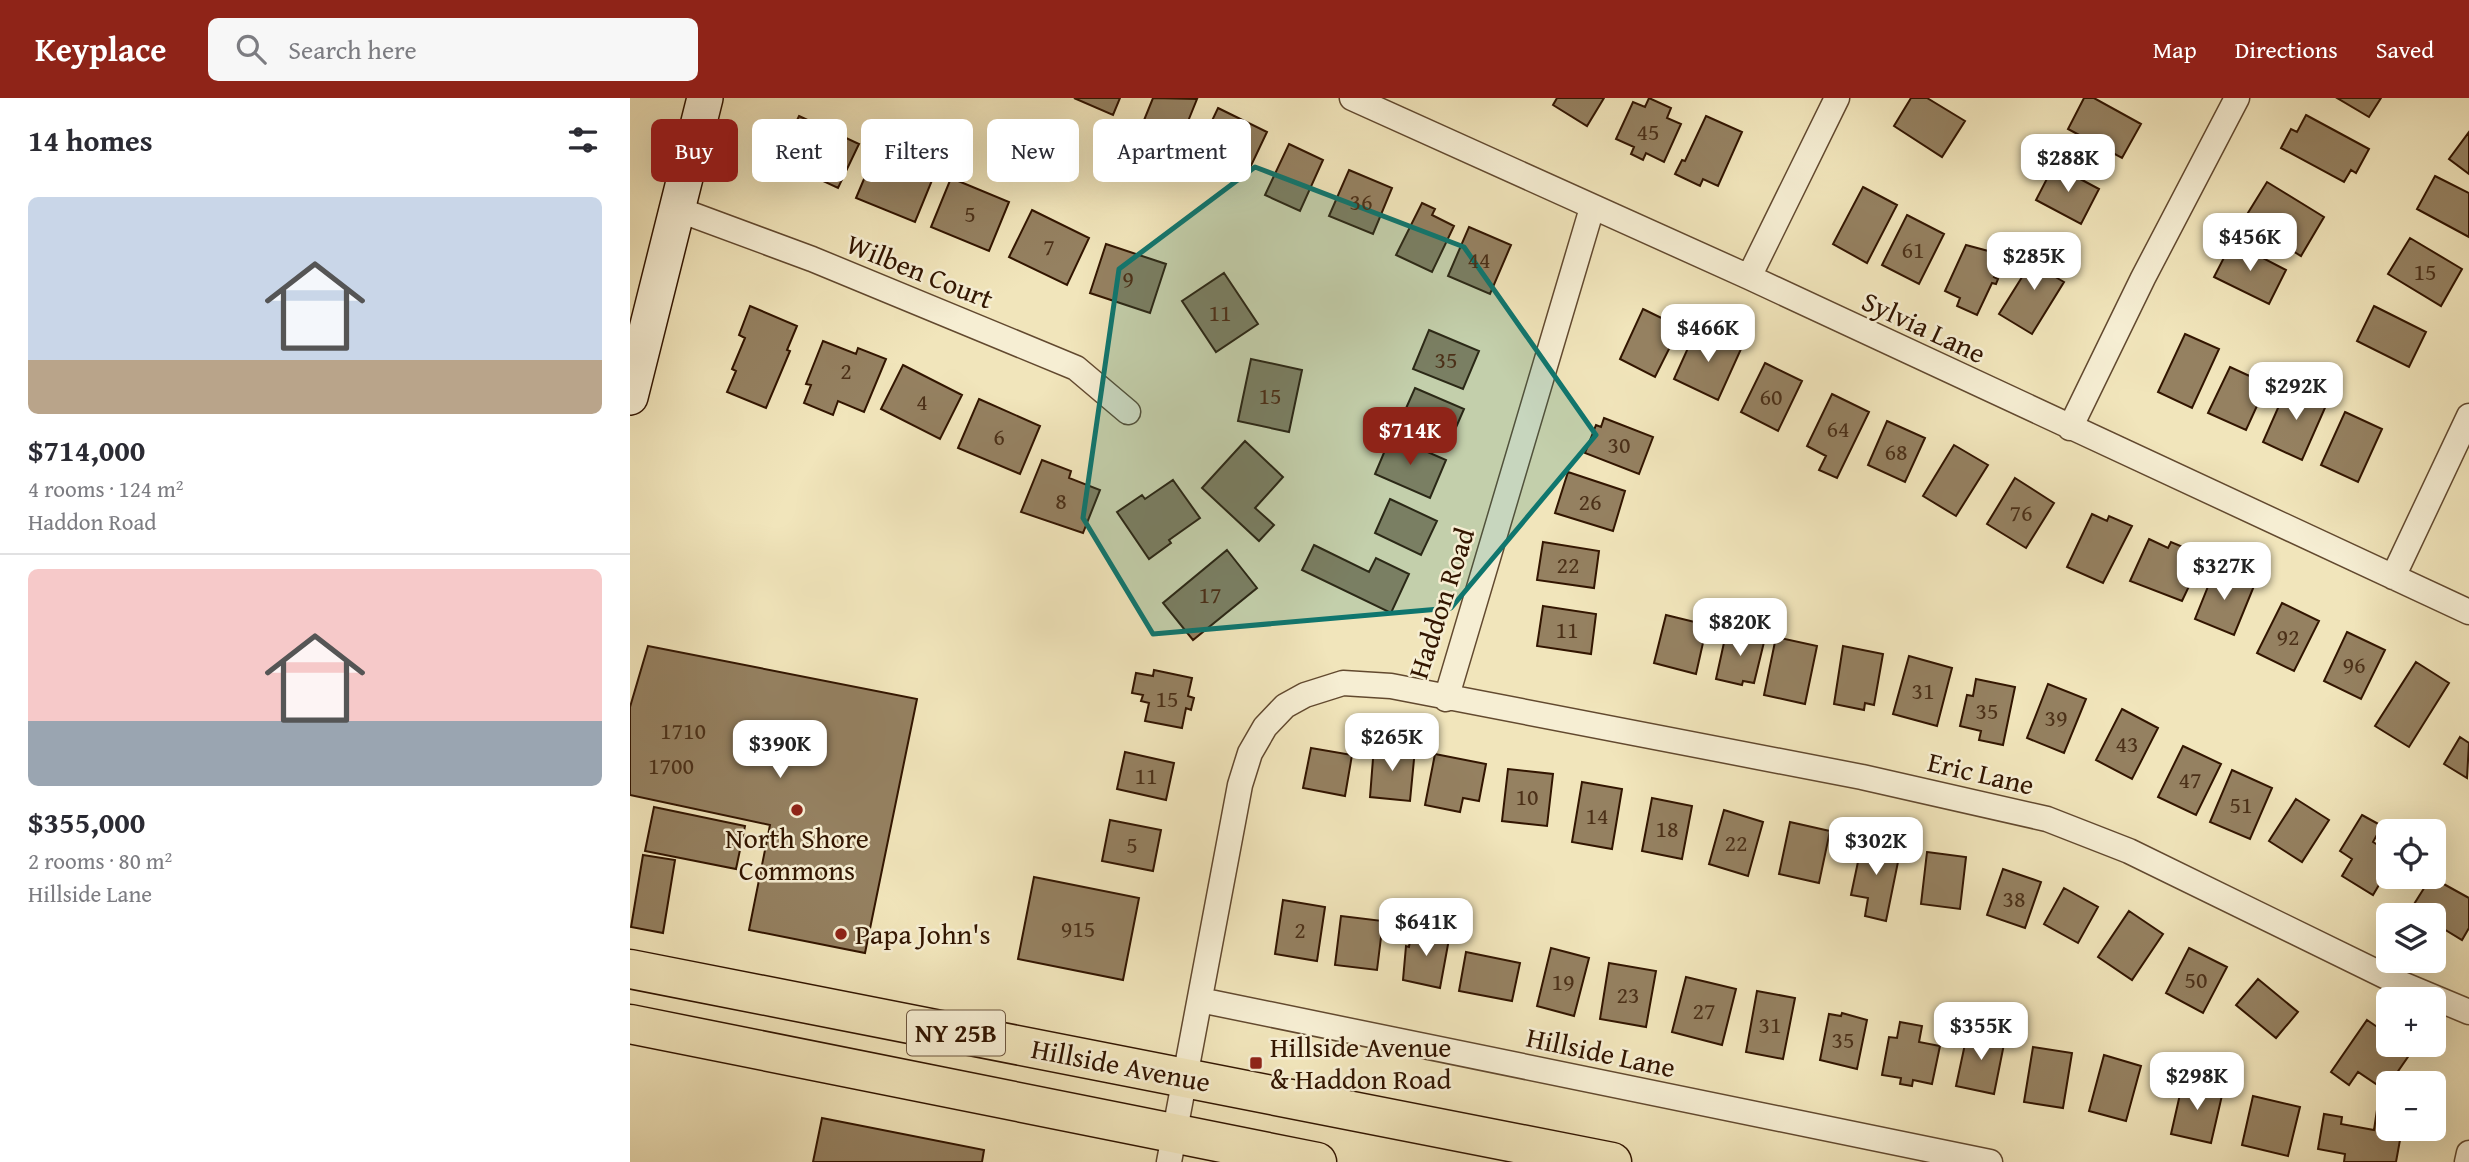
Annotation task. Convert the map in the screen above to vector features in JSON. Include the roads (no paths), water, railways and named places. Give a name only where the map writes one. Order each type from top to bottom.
[{"type":"main road","points":[[630,397],[705,98]]},
{"type":"main road","name":"Hillside Avenue","points":[[630,969],[1177,1120],[1317,1162]]},
{"type":"main road","name":"Hillside Avenue","points":[[630,1024],[1177,1120],[1612,1162]]},
{"type":"street","name":"Sylvia Lane","points":[[1352,98],[1749,277],[2469,612]]},
{"type":"street","points":[[1749,277],[1838,98]]},
{"type":"street","points":[[2070,428],[2143,278],[2237,98]]},
{"type":"street","name":"Haddon Road","points":[[1177,1120],[1240,785],[1250,753],[1265,727],[1284,706],[1304,695],[1343,683],[1391,686],[1446,699],[1592,208]]},
{"type":"street","name":"Wilben Court","points":[[677,209],[812,259],[1076,368],[1128,412]]},
{"type":"street","points":[[2393,577],[2469,416]]},
{"type":"street","name":"Eric Lane","points":[[1446,699],[1862,777],[2048,819],[2129,851],[2395,981],[2469,1012]]},
{"type":"street","name":"Hillside Lane","points":[[1200,1000],[1990,1162]]},
{"type":"street","points":[[2467,1162],[2469,1153]]},
{"type":"place","name":"North Shore Commons","points":[[797,810]]},
{"type":"place","name":"Papa John's","points":[[841,934]]},
{"type":"place","name":"Hillside Avenue & Haddon Road","points":[[1256,1063]]}]
